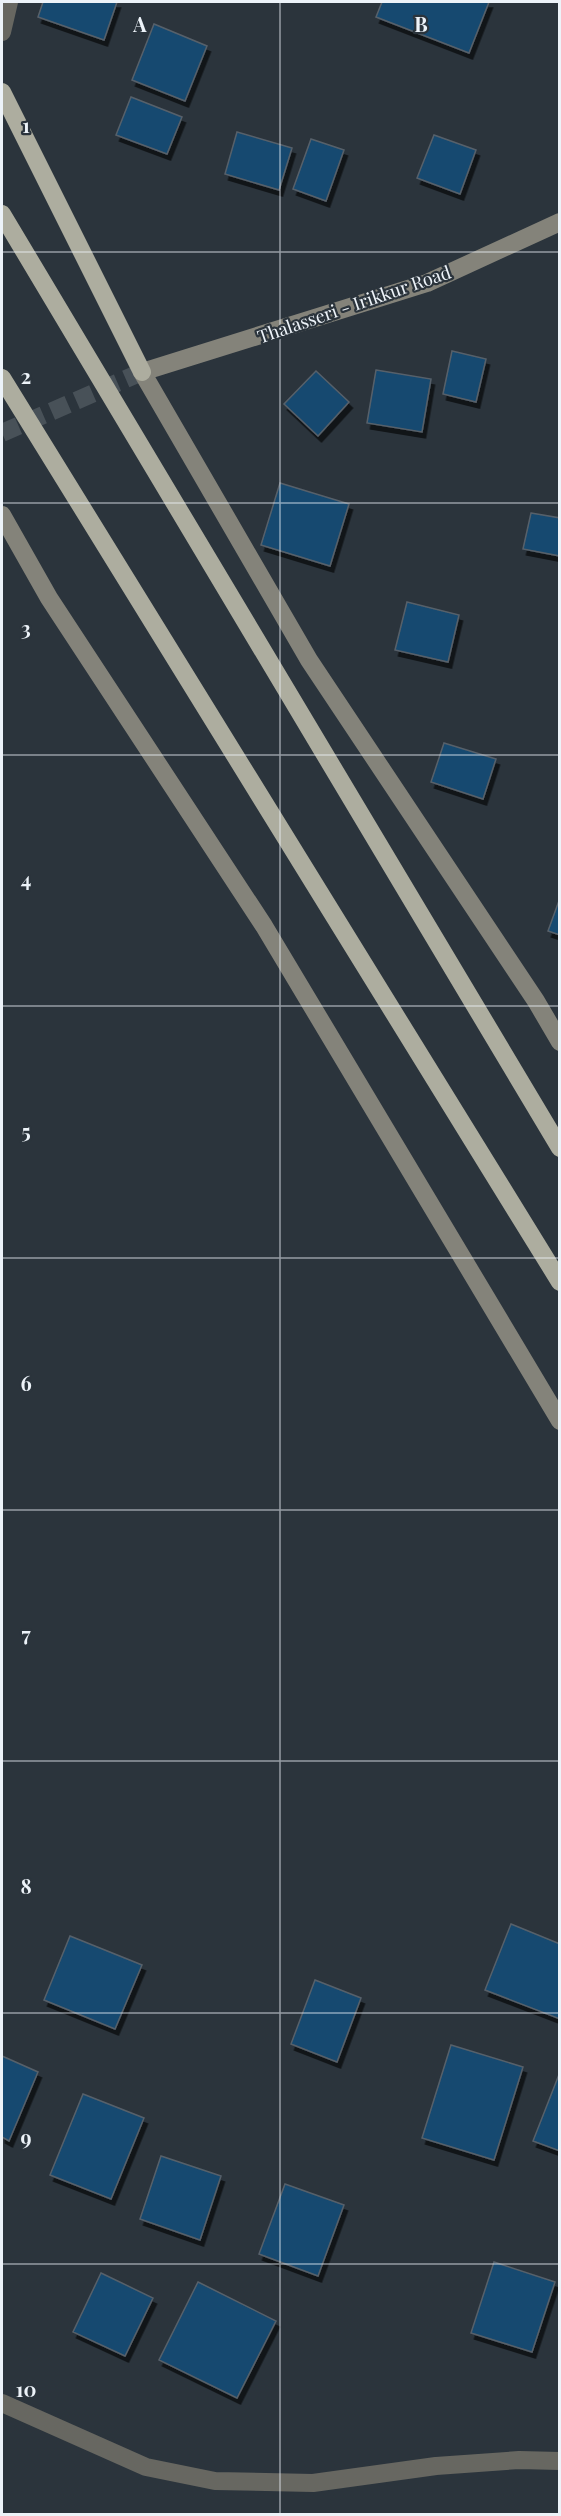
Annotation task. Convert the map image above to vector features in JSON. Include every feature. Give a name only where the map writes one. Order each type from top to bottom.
[{"type":"highway","points":[[2,92],[142,372]]},
{"type":"highway","points":[[2,214],[560,1148]]},
{"type":"highway","points":[[2,378],[560,1282]]},
{"type":"street","points":[[2,32],[9,2]]},
{"type":"street","name":"Thalasseri - Irikkur Road","points":[[142,372],[428,284],[560,222]]},
{"type":"street","points":[[142,372],[309,660],[536,1001],[560,1042]]},
{"type":"street","points":[[2,515],[48,598],[264,926],[560,1421]]},
{"type":"street","points":[[2,2403],[146,2467],[215,2481],[313,2483],[448,2465],[519,2460],[560,2461]]},
{"type":"building","points":[[43,2],[117,2],[104,40],[38,17]]},
{"type":"building","points":[[382,2],[489,2],[469,53],[376,17]]},
{"type":"building","points":[[154,24],[207,46],[185,101],[132,80]]},
{"type":"building","points":[[131,97],[182,117],[167,154],[116,135]]},
{"type":"building","points":[[237,132],[292,148],[279,190],[225,174]]},
{"type":"building","points":[[434,135],[476,150],[460,194],[417,178]]},
{"type":"building","points":[[311,139],[344,150],[326,201],[293,189]]},
{"type":"building","points":[[452,351],[486,359],[476,402],[443,394]]},
{"type":"building","points":[[376,370],[431,379],[422,432],[367,423]]},
{"type":"building","points":[[316,371],[349,402],[318,436],[284,404]]},
{"type":"building","points":[[280,483],[349,504],[330,566],[261,545]]},
{"type":"building","points":[[531,513],[560,518],[560,556],[523,549]]},
{"type":"building","points":[[407,602],[459,615],[448,662],[395,650]]},
{"type":"building","points":[[444,743],[496,759],[483,799],[431,782]]},
{"type":"building","points":[[560,898],[560,935],[548,931]]},
{"type":"building","points":[[511,1924],[560,1944],[560,2019],[485,1990]]},
{"type":"building","points":[[70,1936],[142,1965],[115,2029],[44,2000]]},
{"type":"building","points":[[315,1980],[361,1998],[337,2062],[291,2044]]},
{"type":"building","points":[[451,2045],[523,2067],[494,2160],[422,2138]]},
{"type":"building","points":[[2,2056],[38,2072],[9,2141],[2,2137]]},
{"type":"building","points":[[560,2072],[560,2151],[533,2141]]},
{"type":"building","points":[[83,2094],[144,2118],[111,2199],[50,2175]]},
{"type":"building","points":[[161,2156],[221,2176],[200,2240],[140,2219]]},
{"type":"building","points":[[285,2184],[344,2205],[318,2276],[259,2254]]},
{"type":"building","points":[[494,2262],[555,2282],[532,2352],[471,2333]]},
{"type":"building","points":[[101,2273],[153,2298],[125,2356],[73,2332]]},
{"type":"building","points":[[198,2282],[276,2321],[237,2398],[159,2360]]},
{"type":"tunnel","points":[[2,433],[142,372]]}]
